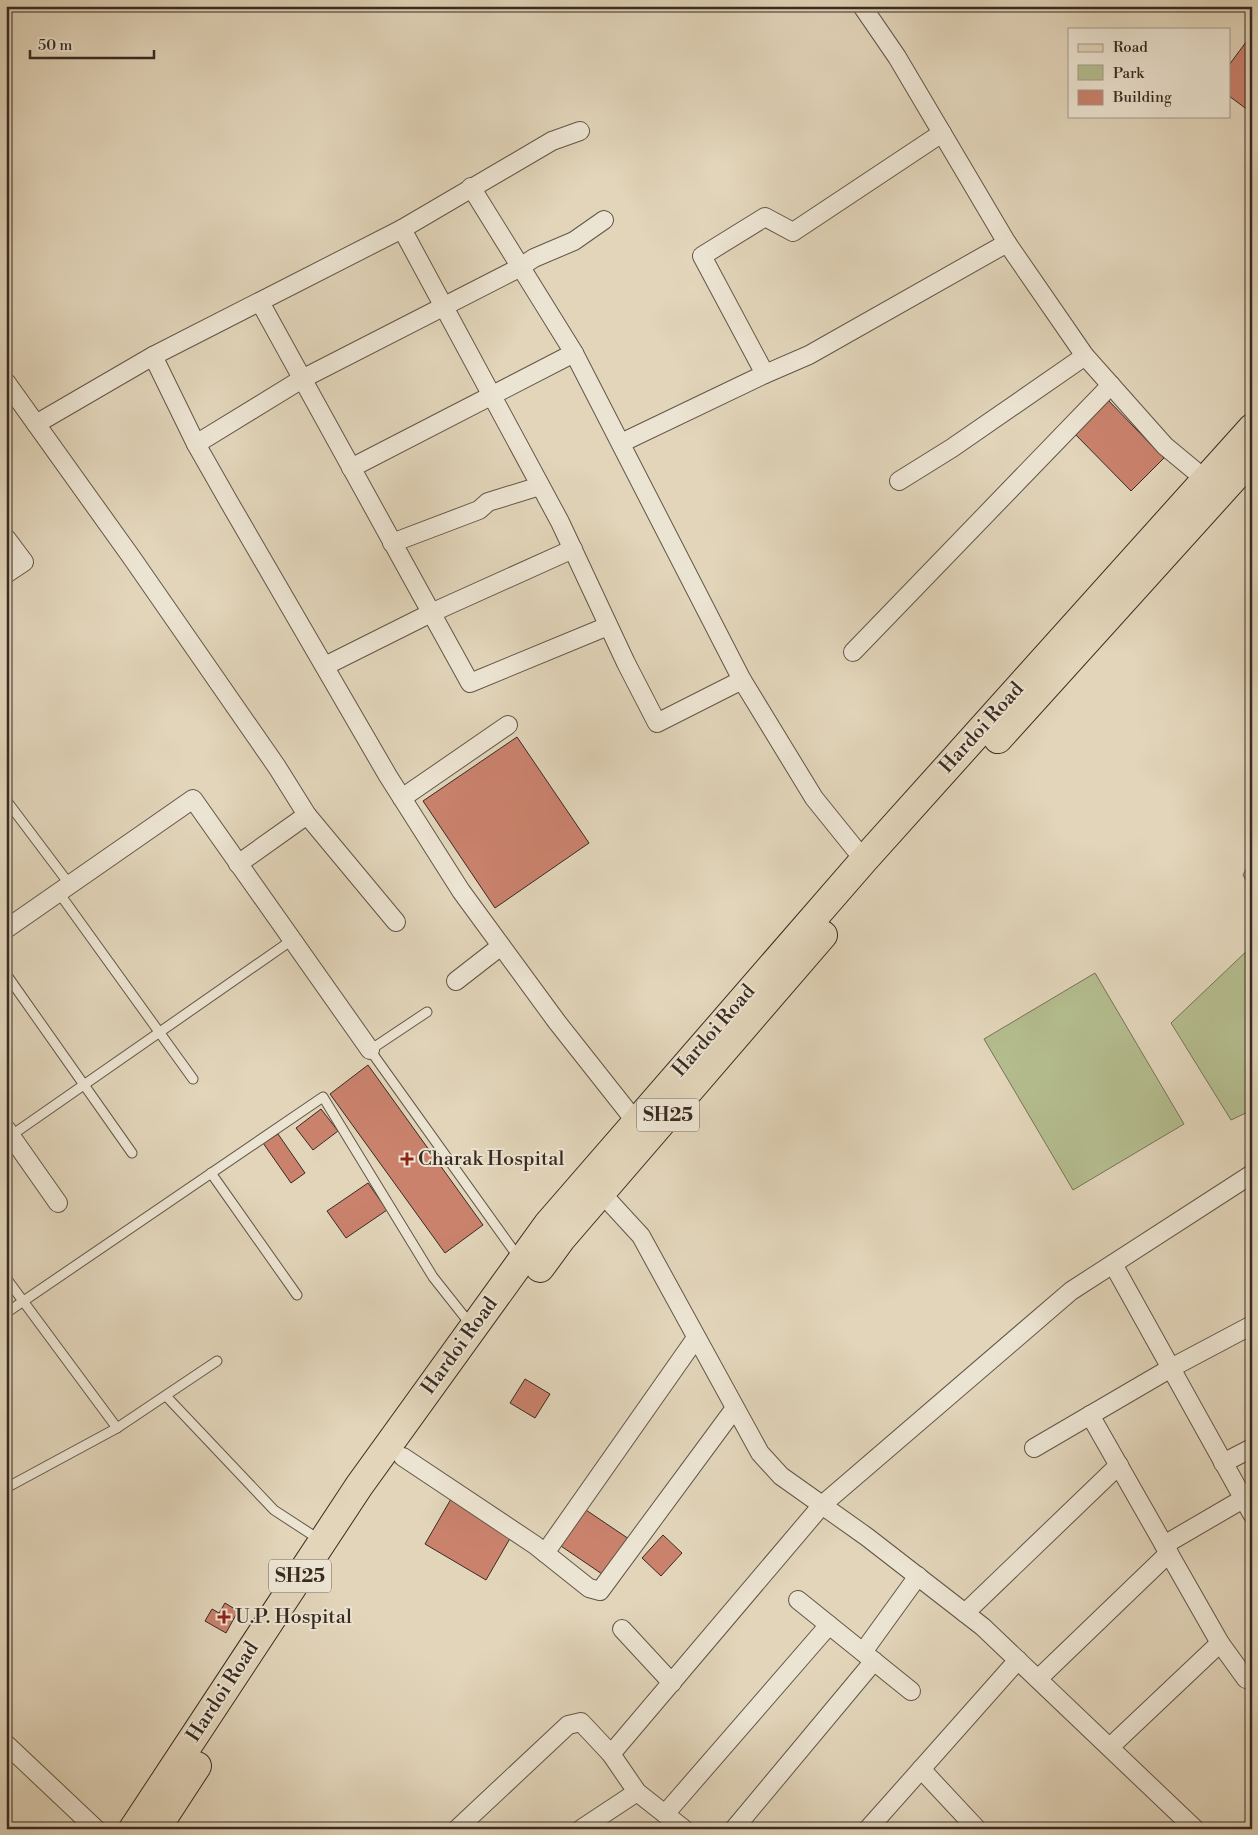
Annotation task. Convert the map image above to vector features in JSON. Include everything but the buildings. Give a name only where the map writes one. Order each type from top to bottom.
[{"type":"main road","name":"Hardoi Road","points":[[133,1829],[359,1486],[474,1328],[528,1268],[562,1238],[594,1185],[636,1122],[846,894],[1213,486],[1252,428]]},
{"type":"main road","name":"Hardoi Road","points":[[594,1185],[846,894],[864,860],[1213,486],[1252,458]]},
{"type":"main road","name":"Hardoi Road","points":[[156,1829],[369,1505],[528,1268]]},
{"type":"street","points":[[862,6],[897,57],[1007,243],[1085,356],[1165,446],[1213,486]]},
{"type":"street","points":[[36,424],[153,356],[402,229],[552,141],[580,131]]},
{"type":"street","points":[[764,374],[702,256],[765,217],[792,232],[942,133]]},
{"type":"street","points":[[471,187],[519,268],[574,353],[742,680],[814,798],[864,860]]},
{"type":"street","points":[[196,444],[302,379],[519,268],[534,258],[574,241],[604,220]]},
{"type":"street","points":[[402,229],[573,549],[608,626],[656,723],[742,680]]},
{"type":"street","points":[[621,443],[764,374],[809,355],[1007,243]]},
{"type":"street","points":[[260,302],[470,683],[608,626]]},
{"type":"street","points":[[352,468],[574,353]]},
{"type":"street","points":[[153,356],[196,444],[402,798],[461,892],[557,1022],[636,1122]]},
{"type":"street","points":[[898,480],[952,448],[1085,356]]},
{"type":"street","points":[[6,382],[260,743],[307,815],[396,922]]},
{"type":"street","points":[[853,652],[1111,385]]},
{"type":"street","points":[[392,543],[479,510],[488,502],[540,486]]},
{"type":"street","points":[[6,538],[24,562],[6,574]]},
{"type":"street","points":[[325,666],[431,613],[573,549]]},
{"type":"street","points":[[402,798],[508,725]]},
{"type":"street","points":[[6,929],[193,799],[370,1050]]},
{"type":"street","points":[[238,864],[307,815]]},
{"type":"street","points":[[456,981],[501,946]]},
{"type":"street","points":[[8,1134],[58,1203]]},
{"type":"street","points":[[611,1754],[822,1505],[1071,1290],[1252,1174]]},
{"type":"street","points":[[594,1185],[641,1236],[760,1453],[781,1476],[918,1576],[965,1613],[1018,1660],[1195,1829]]},
{"type":"street","points":[[1038,1679],[1167,1549],[1248,1507],[1113,1264]]},
{"type":"street","points":[[1034,1448],[1171,1368],[1252,1325]]},
{"type":"street","points":[[545,1553],[696,1338]]},
{"type":"street","points":[[403,1457],[545,1553],[589,1588],[600,1591],[735,1408]]},
{"type":"street","points":[[1090,1415],[1220,1643],[1246,1679]]},
{"type":"street","points":[[1223,1463],[1252,1448]]},
{"type":"street","points":[[965,1613],[1119,1465]]},
{"type":"street","points":[[734,1829],[869,1657],[918,1576]]},
{"type":"street","points":[[798,1600],[911,1691]]},
{"type":"street","points":[[665,1814],[829,1625]]},
{"type":"street","points":[[622,1629],[672,1682]]},
{"type":"street","points":[[1110,1747],[1220,1643]]},
{"type":"street","points":[[868,1829],[1018,1660]]},
{"type":"street","points":[[457,1829],[568,1725],[581,1722],[611,1754],[637,1792],[684,1829]]},
{"type":"street","points":[[6,1744],[96,1829]]},
{"type":"street","points":[[921,1769],[977,1829]]},
{"type":"street","points":[[581,1829],[637,1792]]},
{"type":"lane","points":[[8,806],[193,1079]]},
{"type":"lane","points":[[8,1134],[84,1084],[292,940]]},
{"type":"lane","points":[[6,974],[132,1153]]},
{"type":"lane","points":[[427,1012],[370,1050],[528,1268]]},
{"type":"lane","points":[[6,1313],[322,1097],[433,1277],[474,1328]]},
{"type":"lane","points":[[211,1173],[297,1295]]},
{"type":"lane","points":[[6,1278],[117,1428]]},
{"type":"lane","points":[[6,1488],[117,1428],[217,1361]]},
{"type":"lane","points":[[166,1396],[274,1510],[322,1542]]},
{"type":"green space","points":[[1252,857],[1252,892],[1243,875]]},
{"type":"green space","points":[[1252,946],[1252,1110],[1231,1120],[1171,1023]]},
{"type":"green space","points":[[1095,973],[1184,1124],[1073,1190],[984,1039]]},
{"type":"place","name":"Charak Hospital","points":[[407,1159]]},
{"type":"place","name":"U.P. Hospital","points":[[224,1617]]}]
